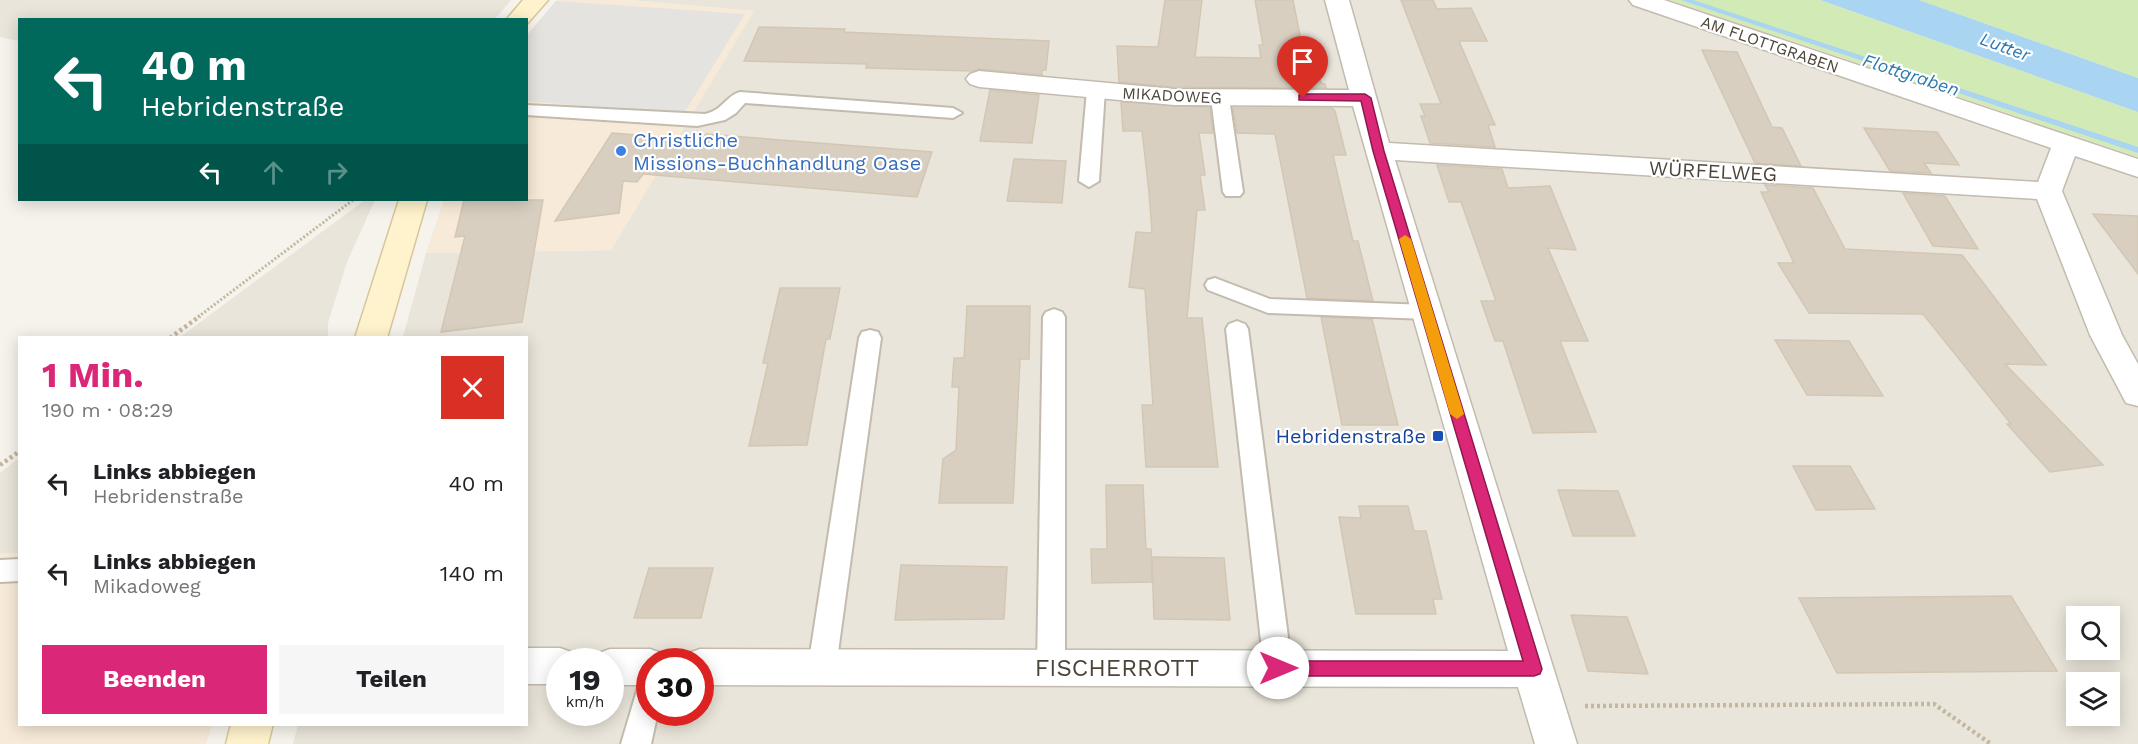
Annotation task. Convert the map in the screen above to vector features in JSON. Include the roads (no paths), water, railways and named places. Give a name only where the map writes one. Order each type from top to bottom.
[{"type":"street","points":[[520,18],[536,0]]},
{"type":"street","points":[[1337,0],[1378,151],[1545,706]]},
{"type":"street","name":"AM FLOTTGRABEN","points":[[1641,0],[2138,168]]},
{"type":"street","name":"MIKADOWEG","points":[[979,79],[1174,97],[1365,98]]},
{"type":"street","points":[[2066,145],[2048,190],[2106,335],[2138,394]]},
{"type":"street","name":"WÜRFELWEG","points":[[1378,151],[2048,190]]},
{"type":"street","points":[[372,336],[414,201]]},
{"type":"street","points":[[528,666],[546,666]]},
{"type":"street","name":"FISCHERROTT","points":[[714,667],[1278,668],[1545,706]]},
{"type":"street","points":[[247,744],[252,726]]},
{"type":"lane","points":[[1089,181],[1096,90]]},
{"type":"lane","points":[[528,110],[689,121],[710,120],[732,110],[740,97],[953,113]]},
{"type":"lane","points":[[1220,98],[1233,192]]},
{"type":"lane","points":[[1215,285],[1268,306],[1427,312]]},
{"type":"lane","points":[[1051,668],[1054,317]]},
{"type":"lane","points":[[1237,328],[1278,668]]},
{"type":"lane","points":[[822,667],[870,338]]},
{"type":"lane","points":[[0,571],[18,570]]},
{"type":"lane","points":[[636,744],[640,726]]},
{"type":"water","name":"Lutter","points":[[1820,0],[1919,0],[2138,78],[2138,112]]},
{"type":"waterway","name":"Flottgraben","points":[[1685,0],[2138,150]]},
{"type":"place","name":"Christliche Missions-Buchhandlung Oase","points":[[621,151]]},
{"type":"place","name":"Hebridenstraße","points":[[1438,436]]}]
